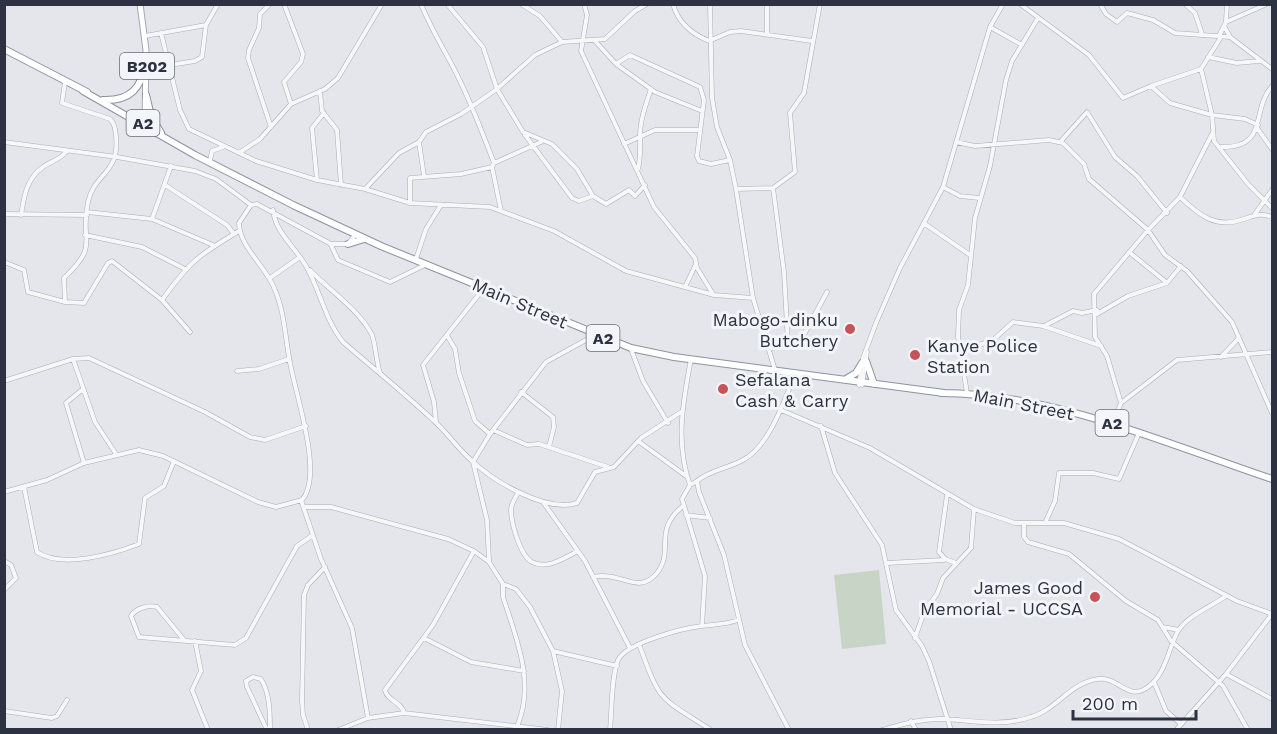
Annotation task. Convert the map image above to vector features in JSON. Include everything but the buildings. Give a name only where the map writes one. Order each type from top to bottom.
[{"type":"highway","name":"A2","points":[[4,49],[103,100],[202,157]]},
{"type":"highway","points":[[103,100],[117,100],[133,94],[142,81],[147,63]]},
{"type":"highway","name":"A2","points":[[83,91],[293,205],[355,233]]},
{"type":"highway","points":[[146,95],[151,116],[161,133]]},
{"type":"highway","name":"A2","points":[[293,205],[355,233]]},
{"type":"highway","points":[[342,229],[347,244],[365,239]]},
{"type":"highway","name":"Main Street","points":[[355,233],[595,335],[631,348],[795,374],[944,393]]},
{"type":"highway","name":"Main Street","points":[[355,233],[414,258]]},
{"type":"highway","points":[[845,380],[864,362],[874,384]]},
{"type":"highway","name":"Main Street","points":[[806,375],[1006,399],[1140,431],[1272,479]]},
{"type":"main road","name":"B202","points":[[140,4],[146,36],[145,126]]},
{"type":"street","points":[[170,65],[195,61],[202,57],[206,25],[218,4]]},
{"type":"street","points":[[270,4],[260,14],[259,28],[249,50],[248,58],[271,128]]},
{"type":"street","points":[[284,4],[303,54],[301,62],[284,82],[291,104]]},
{"type":"street","points":[[239,153],[261,139],[291,104],[320,92],[341,74],[382,4]]},
{"type":"street","points":[[421,4],[423,14],[451,63],[471,108],[493,165],[501,211]]},
{"type":"street","points":[[447,4],[483,47],[497,89],[523,132],[572,198],[579,201],[593,196]]},
{"type":"street","points":[[521,4],[540,16],[562,42]]},
{"type":"street","points":[[584,4],[587,15],[581,51],[611,110],[624,144],[654,207],[696,263],[714,295]]},
{"type":"street","points":[[673,4],[677,15],[689,31],[709,41],[730,32],[767,33],[812,41]]},
{"type":"street","points":[[710,4],[712,98],[717,127],[730,160],[753,298],[776,371]]},
{"type":"street","points":[[767,4],[767,33]]},
{"type":"street","points":[[736,189],[773,188],[795,172],[790,113],[804,93],[820,4]]},
{"type":"street","points":[[860,383],[868,348],[900,268],[943,187],[990,27],[1003,4]]},
{"type":"street","points":[[1020,4],[1089,55],[1124,98],[1201,69],[1220,37],[1225,24],[1227,4]]},
{"type":"street","points":[[1100,4],[1106,14],[1117,22],[1127,13],[1153,20],[1175,33],[1230,37]]},
{"type":"street","points":[[1185,4],[1195,13],[1202,34]]},
{"type":"street","points":[[1225,24],[1267,4]]},
{"type":"street","points":[[365,189],[399,153],[419,142],[426,132],[471,108],[497,89],[529,59],[562,42],[605,39],[643,5]]},
{"type":"street","points":[[967,393],[962,350],[958,337],[959,310],[968,285],[979,198],[994,144],[1006,80],[1022,45],[1038,18]]},
{"type":"street","points":[[1225,24],[1230,37],[1272,69]]},
{"type":"street","points":[[146,36],[206,25]]},
{"type":"street","points":[[990,27],[1022,45]]},
{"type":"street","points":[[161,33],[180,110],[189,129],[256,161],[317,180],[365,189],[411,203],[490,207],[554,231],[626,271],[714,295],[753,298]]},
{"type":"street","points":[[595,41],[615,64],[651,89],[702,111]]},
{"type":"street","points":[[615,64],[630,55],[694,83],[704,93],[699,130],[699,160],[711,164],[730,160]]},
{"type":"street","points":[[1208,57],[1237,63],[1260,61]]},
{"type":"street","points":[[1121,403],[1112,369],[1095,333],[1096,291],[1148,230],[1167,213],[1180,197],[1212,134],[1212,115],[1201,69]]},
{"type":"street","points":[[64,302],[64,278],[75,270],[86,252],[88,202],[94,188],[117,157],[113,121],[64,105],[61,99],[65,82]]},
{"type":"street","points":[[1151,86],[1170,103],[1212,115],[1245,119],[1258,127],[1272,149]]},
{"type":"street","points":[[1219,147],[1241,145],[1258,127],[1265,99],[1272,86]]},
{"type":"street","points":[[637,170],[641,152],[640,135],[651,89]]},
{"type":"street","points":[[320,92],[324,114],[337,130],[341,185]]},
{"type":"street","points":[[956,142],[975,146],[1061,141],[1087,112],[1115,157],[1137,176],[1167,213]]},
{"type":"street","points":[[317,180],[312,128],[324,114]]},
{"type":"street","points":[[624,144],[640,135],[670,128],[699,130]]},
{"type":"street","points":[[523,132],[534,138],[548,141],[578,169],[593,196],[606,204],[624,190],[629,190],[635,196],[645,185]]},
{"type":"street","points":[[1212,134],[1219,147],[1248,184],[1272,208]]},
{"type":"street","points":[[411,203],[410,178],[461,174],[493,165],[533,145],[548,141]]},
{"type":"street","points":[[1061,141],[1084,164],[1089,179],[1148,230],[1165,255],[1181,266],[1232,322],[1272,413]]},
{"type":"street","points":[[4,142],[171,166],[216,179],[251,205],[257,204],[273,210],[331,244],[347,244],[355,233]]},
{"type":"street","points":[[419,142],[424,176]]},
{"type":"street","points":[[210,161],[212,151],[224,146]]},
{"type":"street","points":[[21,215],[28,183],[43,167],[62,158],[67,151]]},
{"type":"street","points":[[152,219],[171,166]]},
{"type":"street","points":[[165,185],[227,225],[234,234]]},
{"type":"street","points":[[943,187],[960,196],[979,198]]},
{"type":"street","points":[[773,188],[784,272],[788,343]]},
{"type":"street","points":[[1256,214],[1272,190]]},
{"type":"street","points":[[1180,197],[1200,216],[1216,223],[1242,220],[1256,214],[1272,217]]},
{"type":"street","points":[[4,492],[24,487],[84,463],[116,454],[146,450],[174,461],[258,502],[276,507],[305,497],[308,484],[306,426],[289,358],[283,315],[270,278],[239,231],[239,223],[251,205]]},
{"type":"street","points":[[414,258],[426,229],[441,205]]},
{"type":"street","points":[[273,210],[278,228],[307,267],[336,332],[381,375],[436,422],[473,462],[518,493],[543,502],[567,506],[577,503],[593,474],[621,461],[638,441],[668,423],[681,412]]},
{"type":"street","points":[[4,214],[87,214],[152,219],[213,245]]},
{"type":"street","points":[[924,224],[971,255]]},
{"type":"street","points":[[162,300],[184,269],[213,245],[239,231]]},
{"type":"street","points":[[86,235],[142,247],[184,269]]},
{"type":"street","points":[[331,244],[338,261],[384,281],[396,281],[428,264]]},
{"type":"street","points":[[1129,252],[1167,283]]},
{"type":"street","points":[[270,278],[300,256]]},
{"type":"street","points":[[4,262],[24,270],[28,292],[64,302],[85,302],[108,263],[112,261],[162,300],[190,332]]},
{"type":"street","points":[[686,287],[696,263]]},
{"type":"street","points":[[1043,326],[1072,310],[1082,313],[1097,312],[1128,296],[1167,283],[1181,266]]},
{"type":"street","points":[[307,267],[343,300],[371,332],[374,358],[381,375]]},
{"type":"street","points":[[436,422],[434,402],[423,366],[484,288]]},
{"type":"street","points":[[769,349],[801,340],[827,292]]},
{"type":"street","points":[[962,350],[992,341],[1013,322],[1043,326],[1101,346]]},
{"type":"street","points":[[489,562],[487,520],[473,462],[521,392],[550,357],[595,335]]},
{"type":"street","points":[[448,336],[455,349],[459,373],[475,421],[492,432],[527,446],[540,444],[610,468]]},
{"type":"street","points":[[1220,357],[1239,338]]},
{"type":"street","points":[[631,348],[643,381],[668,423]]},
{"type":"street","points":[[1113,423],[1121,403],[1177,360],[1247,356],[1272,352]]},
{"type":"street","points":[[4,381],[73,359],[89,358],[109,365],[205,412],[250,437],[265,440],[306,426]]},
{"type":"street","points":[[237,371],[259,369],[289,358]]},
{"type":"street","points":[[73,359],[95,422],[116,454]]},
{"type":"street","points":[[690,484],[682,442],[681,412],[691,359]]},
{"type":"street","points":[[702,626],[705,576],[682,499],[690,484],[751,456],[781,410],[795,374]]},
{"type":"street","points":[[83,389],[66,403],[84,463]]},
{"type":"street","points":[[521,392],[553,417],[554,427],[549,447]]},
{"type":"street","points":[[781,410],[877,451],[947,495],[974,509],[1024,525],[1064,523],[1119,539],[1226,596],[1272,614],[1270,622],[1176,729]]},
{"type":"street","points":[[821,426],[835,473],[879,539],[887,563],[893,603],[929,661],[945,719],[951,729]]},
{"type":"street","points":[[1045,524],[1055,501],[1059,473],[1093,473],[1119,479],[1140,431]]},
{"type":"street","points":[[638,441],[687,477]]},
{"type":"street","points":[[24,487],[37,552],[67,560],[78,560],[140,543],[144,500],[164,486],[174,461]]},
{"type":"street","points":[[697,481],[699,492],[724,555],[745,645],[789,729]]},
{"type":"street","points":[[518,493],[511,509],[512,523],[527,558],[539,564],[554,563],[576,552]]},
{"type":"street","points":[[945,559],[939,552],[947,495]]},
{"type":"street","points":[[301,500],[325,567],[352,628],[368,718]]},
{"type":"street","points":[[543,502],[593,577],[630,648]]},
{"type":"street","points":[[593,577],[610,574],[639,584],[647,582],[659,570],[663,561],[666,524],[683,506]]},
{"type":"street","points":[[305,507],[331,507],[448,539],[474,550],[489,562],[503,584],[503,597],[524,671],[524,708],[518,724]]},
{"type":"street","points":[[915,638],[924,612],[937,594],[943,578],[973,544],[974,509]]},
{"type":"street","points":[[686,515],[711,518]]},
{"type":"street","points":[[1024,525],[1024,537],[1028,542],[1069,554],[1105,585],[1154,617],[1174,644],[1219,682],[1248,729]]},
{"type":"street","points":[[183,640],[157,607],[145,607],[133,613],[132,620],[139,637],[183,640],[195,640],[227,645],[241,642],[297,546],[313,535]]},
{"type":"street","points":[[404,713],[402,707],[386,695],[385,690],[424,638],[474,550]]},
{"type":"street","points":[[887,563],[945,559],[956,563]]},
{"type":"street","points":[[4,561],[11,565],[16,578],[4,590]]},
{"type":"street","points":[[308,729],[303,715],[302,701],[303,602],[308,585],[325,567]]},
{"type":"street","points":[[503,584],[516,589],[530,606],[553,651],[562,692],[558,729]]},
{"type":"street","points":[[882,729],[889,729],[911,721],[945,719],[971,723],[1011,722],[1033,717],[1092,680],[1106,679],[1131,693],[1147,689],[1154,682],[1179,630],[1226,596]]},
{"type":"street","points":[[610,729],[617,666],[622,654],[639,644],[702,626],[726,625],[738,620]]},
{"type":"street","points":[[1163,627],[1179,630]]},
{"type":"street","points":[[424,638],[471,662],[524,671]]},
{"type":"street","points":[[195,640],[201,670],[192,690],[208,729]]},
{"type":"street","points":[[639,644],[654,686],[662,699],[711,729]]},
{"type":"street","points":[[553,651],[617,666]]},
{"type":"street","points":[[1226,674],[1272,699]]},
{"type":"street","points":[[253,677],[261,678],[265,687],[269,701],[268,729],[247,687],[246,681],[253,677]]},
{"type":"street","points":[[1154,682],[1166,711],[1181,724]]},
{"type":"street","points":[[4,711],[52,718],[57,716],[67,700]]},
{"type":"street","points":[[338,729],[368,718],[404,713],[548,729]]},
{"type":"street","points":[[911,721],[916,729]]},
{"type":"green space","points":[[879,570],[886,644],[842,649],[834,575]]},
{"type":"place","name":"Mabogo-dinku Butchery","points":[[850,329]]},
{"type":"place","name":"Kanye Police Station","points":[[915,355]]},
{"type":"place","name":"Sefalana Cash & Carry","points":[[723,389]]},
{"type":"place","name":"James Good Memorial - UCCSA","points":[[1095,597]]}]
